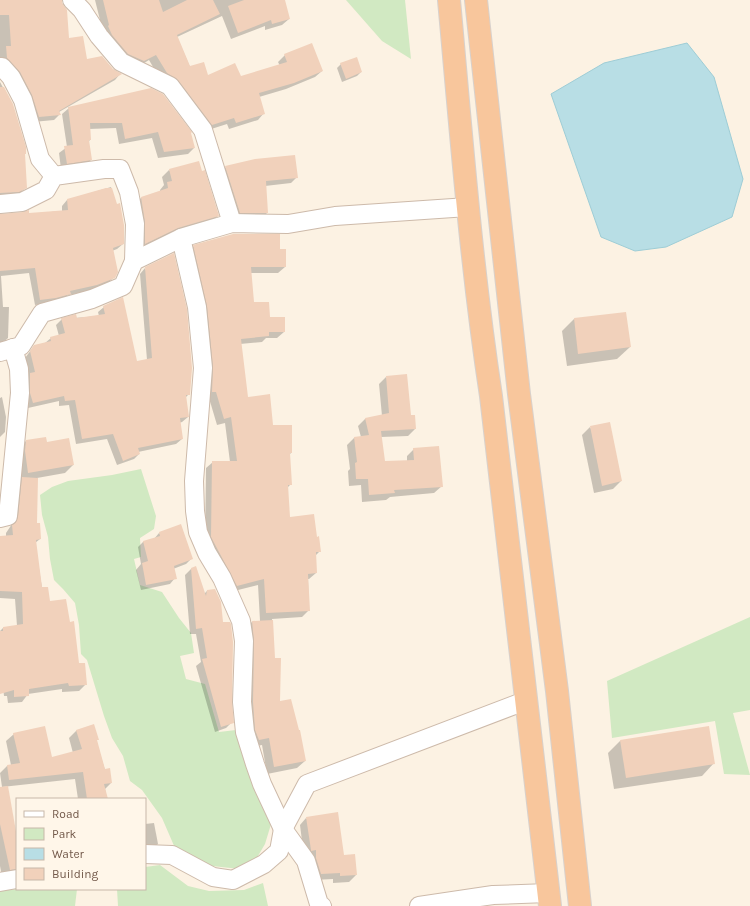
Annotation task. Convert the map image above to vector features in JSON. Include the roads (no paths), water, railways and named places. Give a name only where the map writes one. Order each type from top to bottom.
[{"type":"highway","points":[[449,0],[468,207],[482,334],[491,396],[549,899]]},
{"type":"highway","points":[[476,0],[519,394],[557,692],[580,906]]},
{"type":"street","points":[[72,0],[82,10],[99,36],[121,62],[170,86],[203,130],[232,223]]},
{"type":"street","points":[[0,67],[2,67],[11,77],[23,100],[40,159],[54,176]]},
{"type":"street","points":[[0,518],[8,516],[20,393],[19,369],[6,350],[21,346],[42,313],[92,299],[123,286],[134,261],[135,224],[129,192],[120,169],[104,169],[54,176]]},
{"type":"street","points":[[0,204],[22,202],[46,190],[54,176]]},
{"type":"street","points":[[134,261],[181,238],[232,223],[288,224],[335,216],[468,207]]},
{"type":"street","points":[[181,238],[197,307],[203,368],[194,481],[195,511],[198,532],[207,553],[222,578],[241,621],[244,641],[242,702],[245,732],[262,784],[283,829],[306,861],[319,904],[322,906]]},
{"type":"street","points":[[146,854],[172,855],[213,877],[233,880],[264,864],[279,851],[283,829],[307,784],[525,701]]},
{"type":"street","points":[[0,882],[16,879]]},
{"type":"street","points":[[419,906],[493,895],[549,899]]},
{"type":"water","points":[[687,43],[714,77],[743,179],[732,217],[666,247],[635,251],[601,237],[551,94],[604,63]]}]
